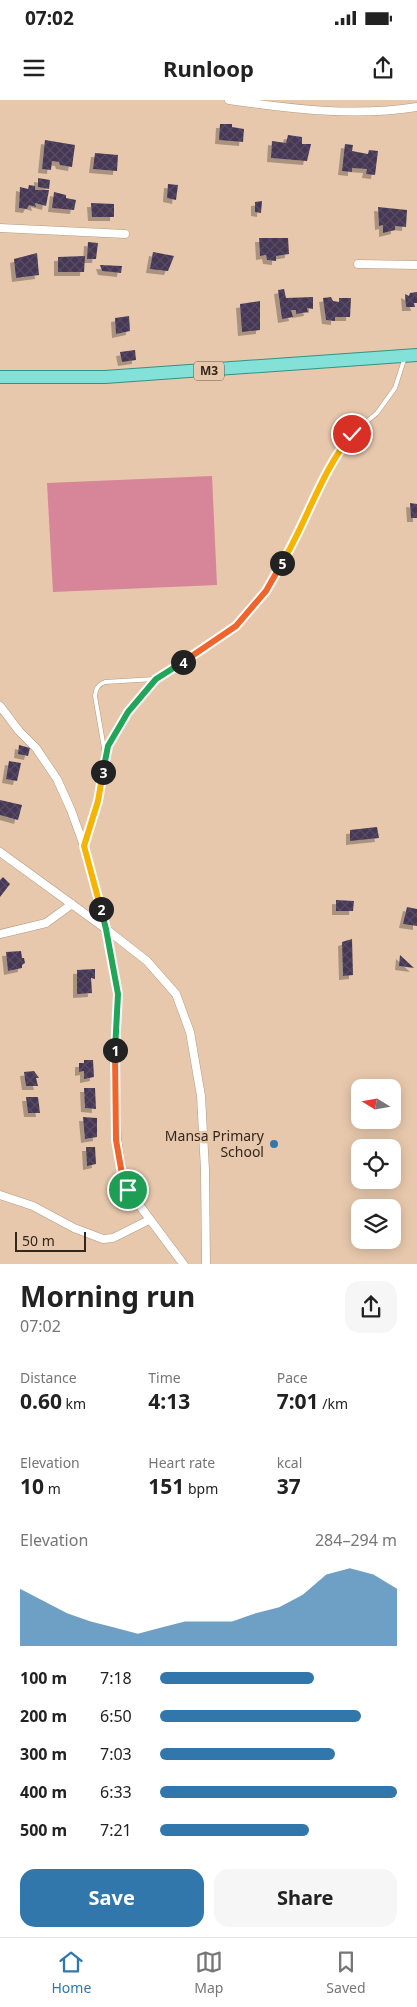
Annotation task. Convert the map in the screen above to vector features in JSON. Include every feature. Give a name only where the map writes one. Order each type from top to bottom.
[{"type":"main road","name":"M3","points":[[0,378],[105,377],[411,355]]},
{"type":"street","points":[[229,100],[327,111],[384,112],[417,107]]},
{"type":"street","points":[[0,228],[125,234]]},
{"type":"street","points":[[358,264],[417,265]]},
{"type":"street","points":[[0,706],[19,731],[36,748],[57,779],[84,846],[106,929],[118,994],[114,1053],[116,1140],[122,1174],[128,1190],[148,1220],[184,1264]]},
{"type":"street","points":[[0,852],[147,961],[176,994],[190,1032],[201,1096],[205,1170],[206,1264]]},
{"type":"street","points":[[0,934],[46,923],[72,904]]},
{"type":"street","points":[[0,1195],[33,1206],[74,1228],[103,1239],[113,1238],[148,1220]]},
{"type":"lane","points":[[84,846],[98,801],[108,746],[128,712],[156,679],[236,626],[266,591],[293,546],[336,454],[352,434],[377,413],[395,388],[411,355]]},
{"type":"lane","points":[[105,756],[95,696],[96,689],[104,682],[156,679]]},
{"type":"shaded area","points":[[212,476],[217,585],[53,592],[47,483]]},
{"type":"building","points":[[220,124],[232,124],[232,127],[244,129],[243,142],[219,140]]},
{"type":"building","points":[[288,135],[302,137],[302,144],[311,144],[307,161],[271,158],[272,141],[286,143]]},
{"type":"building","points":[[45,140],[75,145],[72,167],[60,165],[59,162],[52,161],[51,170],[42,169]]},
{"type":"building","points":[[345,144],[353,145],[352,151],[368,154],[369,150],[378,151],[375,175],[366,174],[367,169],[352,168],[352,172],[342,171]]},
{"type":"building","points":[[95,153],[118,155],[117,171],[93,169]]},
{"type":"building","points":[[38,178],[50,180],[49,189],[38,187]]},
{"type":"building","points":[[168,184],[178,185],[176,200],[167,198]]},
{"type":"building","points":[[29,185],[35,186],[35,190],[49,190],[46,206],[35,203],[36,207],[29,205],[27,209],[19,208],[20,187],[28,189]]},
{"type":"building","points":[[54,192],[66,195],[66,198],[76,200],[74,210],[52,208]]},
{"type":"building","points":[[262,201],[261,213],[255,212],[255,202]]},
{"type":"building","points":[[91,203],[114,204],[114,217],[92,217]]},
{"type":"building","points":[[378,207],[407,210],[406,227],[395,226],[395,230],[383,233],[383,225],[379,226]]},
{"type":"building","points":[[259,238],[288,238],[289,254],[276,256],[276,261],[267,260],[266,255],[260,256]]},
{"type":"building","points":[[88,242],[98,243],[96,259],[87,259]]},
{"type":"building","points":[[153,252],[174,256],[168,271],[150,269]]},
{"type":"building","points":[[37,253],[39,275],[16,278],[14,259]]},
{"type":"building","points":[[85,256],[84,272],[58,272],[58,257]]},
{"type":"building","points":[[100,265],[122,266],[121,273],[102,271]]},
{"type":"building","points":[[284,289],[286,298],[313,297],[313,309],[307,308],[308,312],[296,314],[296,310],[291,310],[293,317],[282,319],[278,290]]},
{"type":"building","points":[[417,292],[417,303],[414,303],[415,307],[406,307],[405,294],[409,296],[410,293]]},
{"type":"building","points":[[331,297],[333,301],[339,302],[339,298],[351,298],[350,317],[335,317],[335,321],[326,320],[323,298]]},
{"type":"building","points":[[260,301],[260,330],[242,332],[240,304]]},
{"type":"building","points":[[129,316],[130,331],[116,334],[115,318]]},
{"type":"building","points":[[135,350],[136,360],[122,362],[120,352]]},
{"type":"building","points":[[410,503],[417,504],[417,518],[411,518]]},
{"type":"building","points":[[19,745],[30,748],[28,756],[18,754]]},
{"type":"building","points":[[9,761],[21,763],[17,781],[6,779]]},
{"type":"building","points":[[0,800],[22,805],[18,820],[0,815]]},
{"type":"building","points":[[377,827],[379,838],[350,841],[350,830]]},
{"type":"building","points":[[3,877],[10,884],[0,897],[0,880]]},
{"type":"building","points":[[336,900],[354,901],[353,911],[336,911]]},
{"type":"building","points":[[407,907],[417,909],[417,926],[403,924]]},
{"type":"building","points":[[352,939],[353,975],[343,976],[342,942]]},
{"type":"building","points":[[21,951],[25,963],[22,965],[22,968],[8,971],[6,952]]},
{"type":"building","points":[[400,955],[414,968],[399,966]]},
{"type":"building","points":[[95,969],[95,979],[91,978],[92,993],[77,994],[77,970]]},
{"type":"building","points":[[84,1060],[93,1060],[94,1077],[84,1079],[84,1071],[79,1072],[79,1063],[84,1063]]},
{"type":"building","points":[[34,1071],[39,1078],[36,1078],[38,1086],[26,1086],[24,1072]]},
{"type":"building","points":[[84,1088],[95,1088],[96,1109],[85,1108]]},
{"type":"building","points":[[26,1097],[38,1097],[40,1113],[28,1113]]},
{"type":"building","points":[[83,1117],[97,1118],[97,1137],[85,1139]]},
{"type":"building","points":[[86,1147],[95,1147],[96,1164],[87,1166]]},
{"type":"place","name":"Mansa Primary School","points":[[274,1144]]},
{"type":"route","points":[[128,1190],[122,1174],[116,1140],[114,1053],[118,1018],[118,994],[106,929],[84,846],[98,801],[105,756],[108,746],[128,712],[156,679],[236,626],[266,591],[293,546],[336,454],[352,434]]}]
